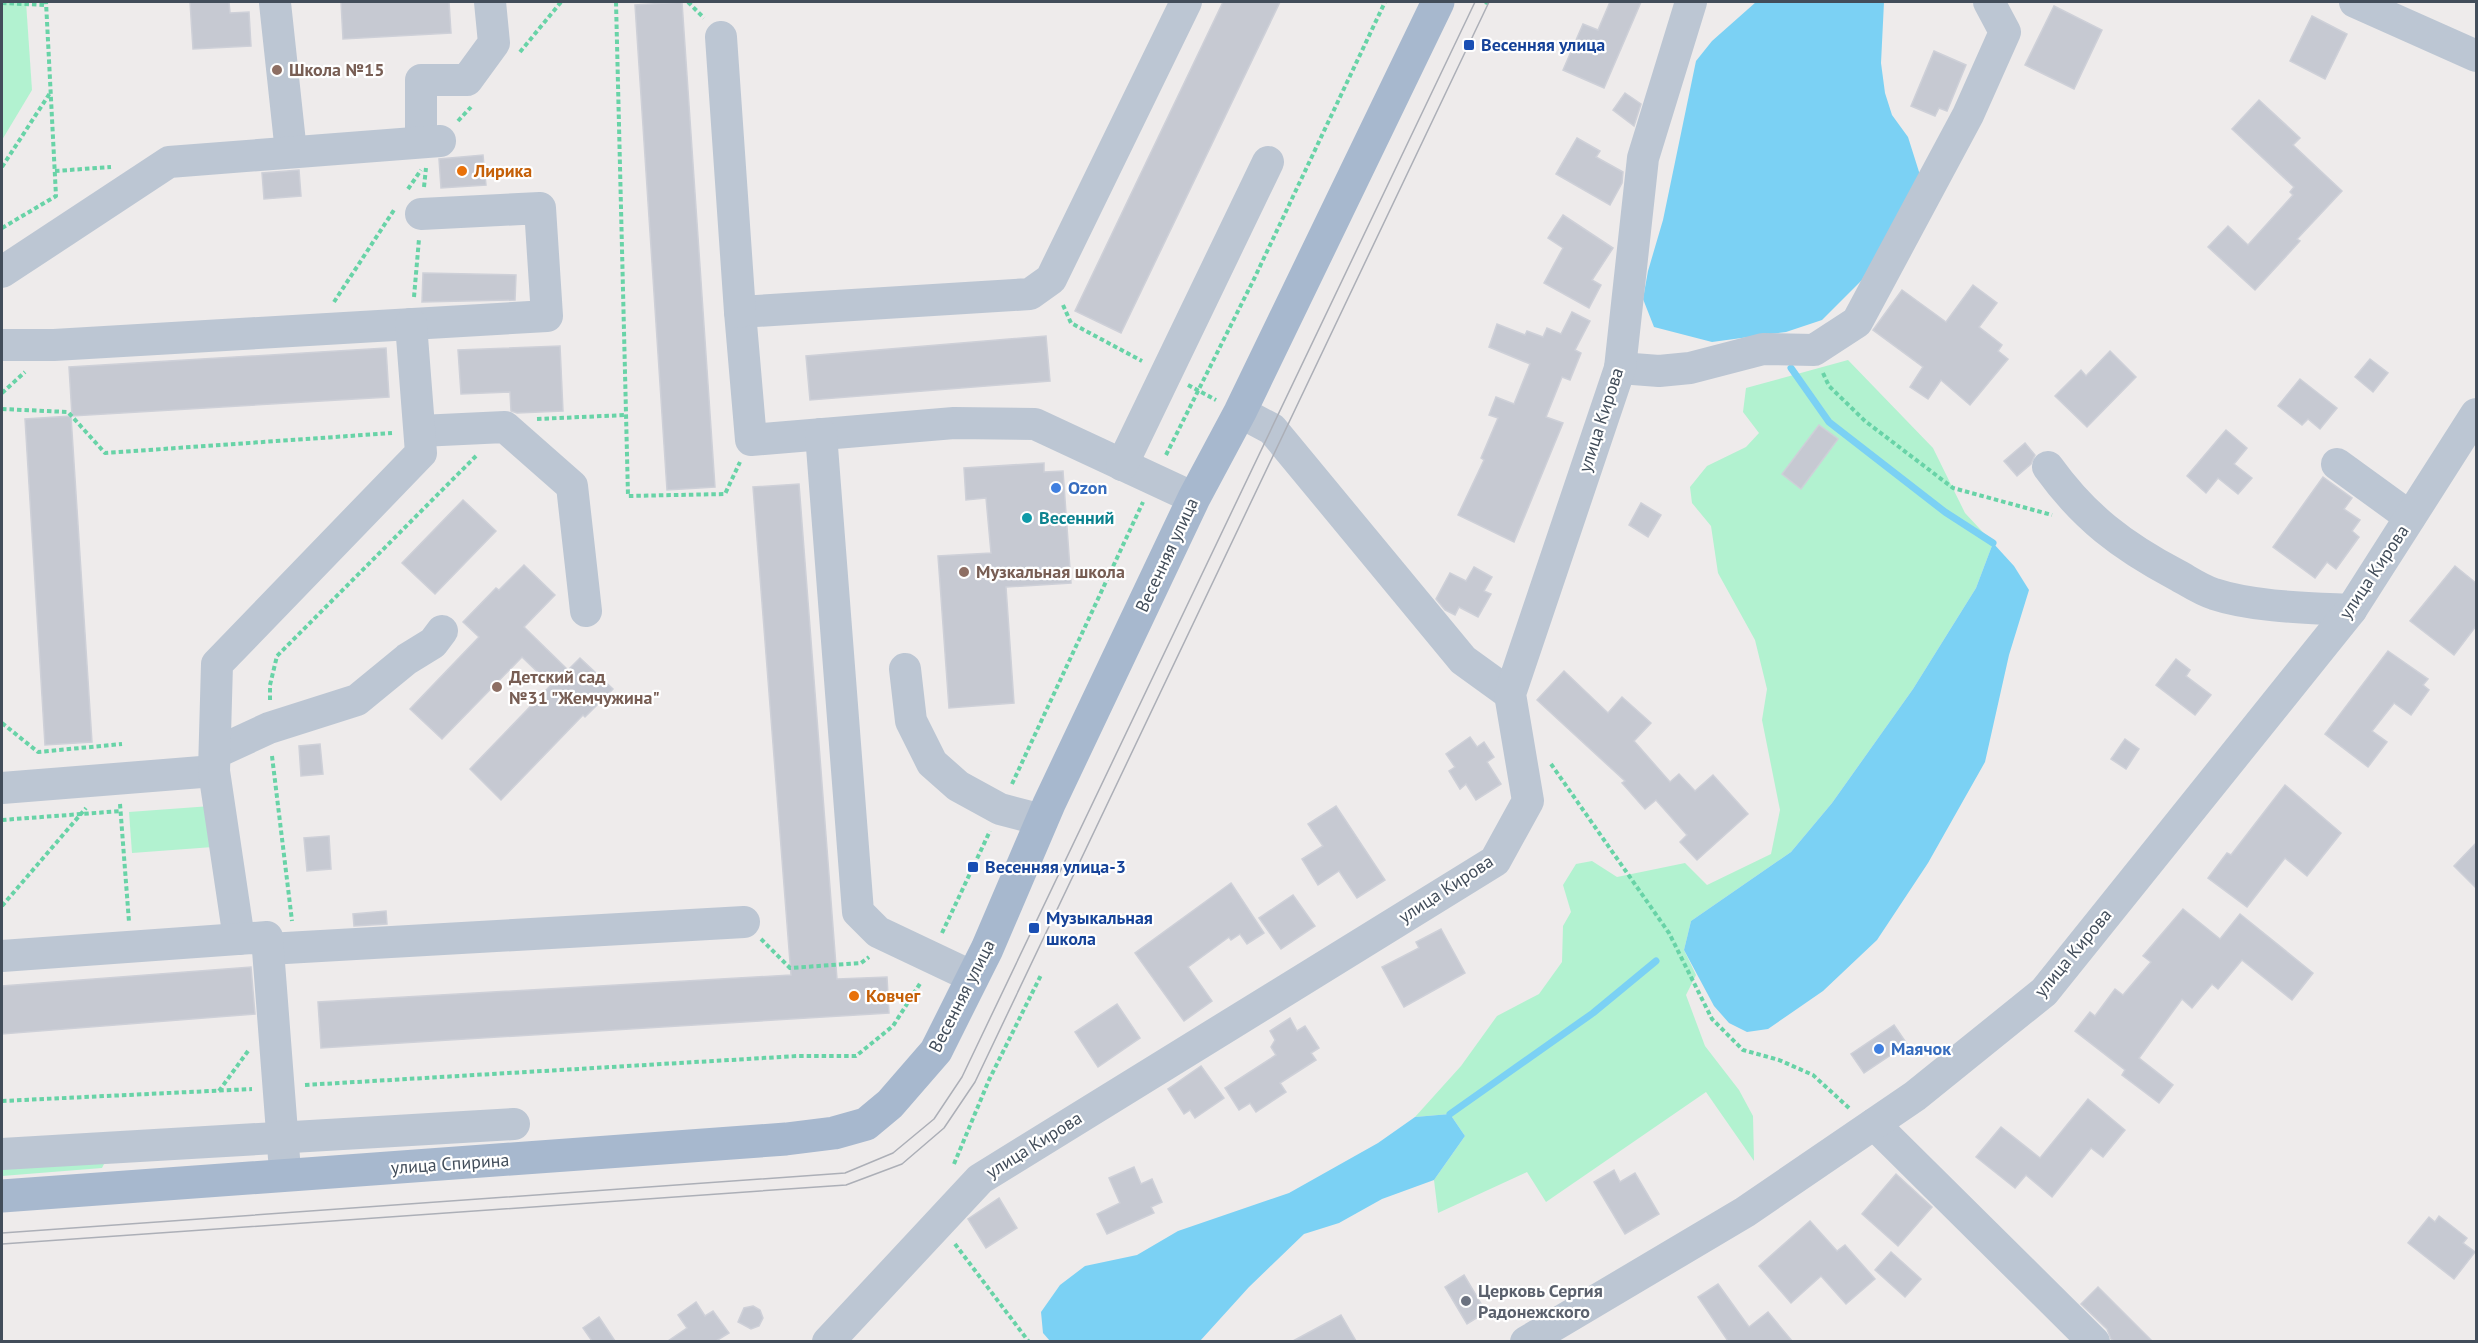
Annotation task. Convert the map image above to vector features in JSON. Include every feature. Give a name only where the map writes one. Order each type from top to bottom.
[{"type":"main road","name":"Весенняя улица","points":[[890,1104],[936,1052],[974,977],[1042,820],[1194,498],[1240,412],[1438,2]]},
{"type":"main road","name":"улица Спирина","points":[[2,1196],[786,1139],[834,1133],[866,1124],[890,1104]]},
{"type":"street","points":[[2,272],[169,162],[431,142],[421,80],[467,80],[494,43],[490,2]]},
{"type":"street","points":[[740,312],[1030,294],[1051,279],[1186,2]]},
{"type":"street","name":"улица Кирова","points":[[828,1341],[980,1179],[1495,861],[1528,801],[1510,694],[1620,368],[1643,158],[1691,2]]},
{"type":"street","points":[[1620,368],[1659,371],[1690,368],[1763,349],[1814,350],[1857,322],[1968,115],[2005,32],[1989,2]]},
{"type":"street","points":[[2355,2],[2476,56]]},
{"type":"street","points":[[275,3],[291,152]]},
{"type":"street","points":[[721,37],[751,440],[954,423],[1035,424],[1194,498]]},
{"type":"street","points":[[1122,465],[1268,162]]},
{"type":"street","points":[[2,345],[77,344],[547,316],[540,207],[422,214]]},
{"type":"street","points":[[239,939],[214,762],[217,664],[422,453],[411,324]]},
{"type":"street","points":[[1240,412],[1272,429],[1463,660],[1510,694]]},
{"type":"street","name":"улица Кирова","points":[[1526,1341],[1745,1212],[1865,1119],[1916,1096],[2044,992],[2351,610],[2476,414]]},
{"type":"street","points":[[420,431],[505,427],[572,486],[586,611]]},
{"type":"street","points":[[820,434],[858,912],[878,932],[974,977]]},
{"type":"street","points":[[2337,464],[2410,517]]},
{"type":"street","points":[[2048,467],[2071,499],[2099,526],[2144,557],[2213,594],[2288,607],[2351,610]]},
{"type":"street","points":[[2,788],[116,779],[214,762],[269,728],[357,700],[407,659],[433,643],[442,631]]},
{"type":"street","points":[[905,669],[911,721],[932,763],[958,786],[1000,809],[1042,820]]},
{"type":"street","points":[[2,956],[267,937],[282,948],[744,922]]},
{"type":"street","points":[[282,948],[273,1018],[285,1176]]},
{"type":"street","points":[[1865,1119],[2094,1341]]},
{"type":"street","points":[[2,1154],[514,1124]]},
{"type":"path","points":[[616,2],[628,496],[725,494],[751,440]]},
{"type":"path","points":[[1198,390],[1385,2]]},
{"type":"path","points":[[2,3],[46,3],[56,196],[2,228]]},
{"type":"path","points":[[2,167],[51,92]]},
{"type":"path","points":[[1051,279],[1071,324],[1150,365]]},
{"type":"path","points":[[1814,350],[1829,386],[1865,421],[1953,488],[2057,516]]},
{"type":"path","points":[[2,409],[68,412],[105,453],[420,431]]},
{"type":"path","points":[[282,948],[269,728],[270,685],[277,656],[505,427],[545,417],[626,415]]},
{"type":"path","points":[[2,723],[38,752],[122,744]]},
{"type":"path","points":[[1547,757],[1557,775],[1669,933],[1712,1019],[1743,1050],[1779,1060],[1813,1075],[1865,1119]]},
{"type":"path","points":[[116,779],[121,811],[131,947]]},
{"type":"path","points":[[2,906],[80,814],[116,779]]},
{"type":"path","points":[[2,820],[121,811]]},
{"type":"path","points":[[744,922],[790,968],[861,963],[894,940]]},
{"type":"path","points":[[950,1175],[989,1080],[1041,975]]},
{"type":"path","points":[[218,1091],[273,1018]]},
{"type":"path","points":[[939,1222],[1029,1341]]},
{"type":"green space","points":[[2,2],[26,2],[32,90],[2,140]]},
{"type":"green space","points":[[1848,360],[1933,448],[1965,513],[1993,543],[1976,588],[1913,689],[1832,803],[1791,852],[1691,921],[1684,950],[1696,975],[1686,995],[1705,1046],[1739,1090],[1753,1116],[1754,1161],[1706,1092],[1546,1202],[1527,1172],[1438,1213],[1434,1180],[1465,1136],[1450,1114],[1415,1117],[1461,1066],[1497,1016],[1539,994],[1562,962],[1563,926],[1571,912],[1563,885],[1576,864],[1592,861],[1617,877],[1685,863],[1707,885],[1771,854],[1780,810],[1762,720],[1767,689],[1755,640],[1718,573],[1711,526],[1692,503],[1690,487],[1707,466],[1746,447],[1759,433],[1743,412],[1746,388]]},
{"type":"green space","points":[[211,806],[213,847],[132,853],[129,812]]},
{"type":"green space","points":[[2,1160],[105,1162],[102,1168],[2,1176]]},
{"type":"water","points":[[1756,2],[1884,2],[1881,63],[1885,93],[1892,115],[1908,137],[1920,175],[1862,280],[1822,320],[1786,332],[1712,342],[1654,327],[1643,299],[1648,271],[1663,220],[1696,61],[1712,41]]},
{"type":"water","points":[[1993,543],[2014,566],[2029,590],[2009,655],[1985,762],[1928,863],[1877,940],[1823,991],[1768,1029],[1747,1032],[1729,1023],[1714,1006],[1684,950],[1691,921],[1791,852],[1832,803],[1913,689],[1976,588]]},
{"type":"water","points":[[1450,1114],[1465,1136],[1434,1180],[1382,1199],[1339,1223],[1304,1234],[1249,1287],[1200,1341],[1050,1341],[1043,1333],[1041,1312],[1060,1285],[1085,1266],[1137,1255],[1178,1231],[1289,1193],[1378,1143],[1415,1117]]},
{"type":"building","points":[[190,2],[229,2],[230,13],[249,12],[251,46],[193,49]]},
{"type":"building","points":[[341,2],[449,2],[451,33],[343,39]]},
{"type":"building","points":[[682,2],[715,487],[667,490],[635,5]]},
{"type":"building","points":[[1223,2],[1280,2],[1121,333],[1075,311]]},
{"type":"building","points":[[1610,2],[1641,2],[1604,88],[1563,70],[1583,24],[1598,30]]},
{"type":"building","points":[[2054,6],[2102,30],[2074,89],[2025,65]]},
{"type":"building","points":[[2312,16],[2347,34],[2325,79],[2290,61]]},
{"type":"building","points":[[1934,51],[1966,65],[1947,111],[1939,108],[1935,116],[1911,106]]},
{"type":"building","points":[[1625,93],[1641,104],[1634,126],[1613,110]]},
{"type":"building","points":[[2259,100],[2300,138],[2293,145],[2342,191],[2297,239],[2300,241],[2255,290],[2208,247],[2228,226],[2248,245],[2293,195],[2290,192],[2294,187],[2232,129]]},
{"type":"building","points":[[1577,138],[1600,151],[1596,157],[1623,172],[1622,183],[1610,205],[1556,174]]},
{"type":"building","name":"Лирика","points":[[483,155],[486,185],[441,188],[439,159]]},
{"type":"building","points":[[299,170],[301,196],[264,199],[262,173]]},
{"type":"building","points":[[1563,215],[1613,248],[1592,280],[1601,285],[1589,308],[1544,283],[1563,248],[1548,238]]},
{"type":"building","points":[[423,273],[516,275],[515,300],[422,302]]},
{"type":"building","points":[[1973,285],[1997,303],[1979,327],[2002,345],[1998,351],[2008,359],[1970,405],[1941,380],[1928,399],[1910,387],[1923,367],[1873,330],[1902,290],[1946,322]]},
{"type":"building","points":[[1572,312],[1590,321],[1575,350],[1581,353],[1570,380],[1562,377],[1546,417],[1563,423],[1514,542],[1458,515],[1484,460],[1481,458],[1498,418],[1489,415],[1496,397],[1514,404],[1530,364],[1489,347],[1497,324],[1525,335],[1527,331],[1543,337],[1547,328],[1561,334]]},
{"type":"building","points":[[1046,336],[1050,381],[810,400],[806,356]]},
{"type":"building","points":[[560,346],[563,411],[517,413],[511,411],[510,392],[461,394],[458,350]]},
{"type":"building","points":[[386,348],[389,397],[72,416],[69,367]]},
{"type":"building","points":[[2110,351],[2136,377],[2087,427],[2055,396],[2081,370],[2086,376]]},
{"type":"building","points":[[2370,359],[2388,373],[2373,392],[2355,377]]},
{"type":"building","points":[[2300,379],[2337,408],[2320,429],[2308,419],[2302,425],[2278,406]]},
{"type":"building","points":[[71,416],[92,742],[45,745],[25,419]]},
{"type":"building","points":[[1819,425],[1838,439],[1801,489],[1782,474]]},
{"type":"building","points":[[2226,430],[2247,448],[2234,464],[2252,478],[2238,494],[2218,478],[2206,493],[2187,476]]},
{"type":"building","points":[[2025,443],[2035,455],[2031,464],[2017,476],[2004,461]]},
{"type":"building","points":[[1044,463],[1044,472],[1063,471],[1071,583],[1006,587],[1014,703],[949,708],[938,556],[991,553],[986,498],[966,500],[964,468]]},
{"type":"building","points":[[2323,477],[2352,498],[2344,509],[2360,520],[2352,531],[2359,537],[2336,569],[2327,562],[2315,578],[2273,547]]},
{"type":"building","points":[[799,484],[837,979],[887,977],[889,1013],[321,1048],[318,1002],[791,975],[753,487]]},
{"type":"building","points":[[463,500],[496,531],[435,594],[402,563]]},
{"type":"building","points":[[1641,503],[1661,515],[1648,537],[1629,525]]},
{"type":"building","points":[[524,565],[555,595],[524,627],[568,670],[580,658],[613,689],[585,717],[583,715],[501,800],[470,769],[551,685],[522,657],[442,739],[410,709],[479,637],[463,622],[496,588],[499,590]]},
{"type":"building","points":[[2455,566],[2476,583],[2476,626],[2454,655],[2410,621]]},
{"type":"building","points":[[1474,567],[1492,577],[1484,591],[1491,594],[1478,617],[1459,607],[1455,615],[1445,610],[1436,599],[1450,573],[1466,581]]},
{"type":"building","points":[[2388,651],[2428,679],[2423,685],[2429,690],[2411,715],[2394,703],[2372,731],[2387,742],[2368,767],[2325,734]]},
{"type":"building","points":[[2176,659],[2190,670],[2186,676],[2211,695],[2195,715],[2156,685]]},
{"type":"building","points":[[1564,671],[1608,713],[1622,697],[1651,723],[1634,741],[1670,782],[1679,774],[1695,791],[1713,775],[1748,814],[1697,860],[1680,842],[1687,835],[1656,800],[1645,809],[1622,783],[1625,781],[1537,700]]},
{"type":"building","points":[[1470,737],[1477,747],[1484,742],[1494,757],[1487,762],[1501,784],[1476,800],[1466,784],[1460,789],[1449,771],[1455,767],[1446,754]]},
{"type":"building","points":[[2125,739],[2139,749],[2126,769],[2111,759]]},
{"type":"building","points":[[320,744],[323,774],[301,776],[299,746]]},
{"type":"building","points":[[2285,785],[2341,833],[2307,876],[2285,858],[2247,907],[2208,878],[2227,853],[2231,855]]},
{"type":"building","points":[[1336,806],[1385,880],[1357,898],[1339,871],[1318,885],[1302,859],[1323,846],[1308,824]]},
{"type":"building","points":[[329,836],[331,869],[307,871],[304,838]]},
{"type":"building","points":[[2476,843],[2476,888],[2454,866]]},
{"type":"building","points":[[1231,883],[1264,933],[1247,944],[1240,934],[1231,940],[1229,937],[1188,967],[1212,1001],[1184,1021],[1135,953]]},
{"type":"building","points":[[1293,895],[1315,926],[1281,949],[1259,918]]},
{"type":"building","points":[[2183,909],[2220,939],[2240,914],[2313,973],[2292,1000],[2242,960],[2218,989],[2212,984],[2192,1008],[2182,999],[2139,1058],[2173,1085],[2159,1103],[2122,1075],[2125,1070],[2075,1031],[2090,1012],[2095,1016],[2115,989],[2123,995],[2151,962],[2143,956]]},
{"type":"building","points":[[386,911],[387,924],[354,926],[353,914]]},
{"type":"building","points":[[1441,929],[1465,973],[1404,1007],[1382,967],[1419,948],[1416,942]]},
{"type":"building","points":[[251,967],[255,1014],[2,1034],[2,986]]},
{"type":"building","points":[[1117,1004],[1140,1038],[1098,1067],[1075,1032]]},
{"type":"building","points":[[1290,1018],[1297,1031],[1305,1026],[1319,1048],[1311,1053],[1316,1060],[1280,1083],[1286,1092],[1256,1112],[1250,1103],[1239,1110],[1225,1088],[1276,1055],[1271,1047],[1275,1040],[1270,1031]]},
{"type":"building","name":"Маячок","points":[[1894,1025],[1907,1044],[1864,1073],[1851,1054]]},
{"type":"building","points":[[1201,1066],[1224,1098],[1195,1118],[1190,1110],[1184,1114],[1168,1089]]},
{"type":"building","points":[[2088,1099],[2125,1130],[2103,1157],[2091,1148],[2052,1197],[2026,1175],[2015,1188],[1976,1157],[2001,1127],[2040,1158]]},
{"type":"building","points":[[1134,1167],[1141,1184],[1152,1179],[1162,1202],[1151,1207],[1154,1213],[1107,1234],[1097,1214],[1120,1203],[1109,1178]]},
{"type":"building","points":[[1614,1170],[1620,1182],[1635,1173],[1659,1214],[1625,1234],[1594,1182]]},
{"type":"building","points":[[1896,1174],[1932,1207],[1898,1246],[1862,1214]]},
{"type":"building","points":[[999,1198],[1017,1228],[986,1248],[968,1219]]},
{"type":"building","points":[[2439,1216],[2467,1238],[2463,1243],[2475,1252],[2454,1279],[2408,1243],[2429,1217],[2435,1222]]},
{"type":"building","points":[[1810,1221],[1837,1251],[1845,1245],[1875,1279],[1846,1304],[1821,1276],[1791,1303],[1759,1266]]},
{"type":"building","points":[[1891,1252],[1921,1279],[1905,1297],[1875,1270]]},
{"type":"building","name":"Церковь Сергия Радонежского","points":[[1464,1275],[1486,1312],[1467,1324],[1445,1287]]},
{"type":"building","points":[[1718,1284],[1749,1327],[1768,1312],[1792,1341],[1728,1341],[1698,1297]]},
{"type":"building","points":[[2098,1287],[2152,1341],[2114,1341],[2111,1339],[2107,1329],[2081,1304]]},
{"type":"building","points":[[696,1302],[705,1316],[713,1311],[729,1333],[716,1341],[668,1341],[687,1328],[678,1315]]},
{"type":"building","points":[[753,1306],[760,1310],[763,1318],[759,1326],[751,1329],[738,1322],[744,1308]]},
{"type":"building","points":[[1341,1315],[1356,1341],[1293,1341]]},
{"type":"building","points":[[599,1317],[615,1341],[592,1341],[583,1328]]},
{"type":"waterway","points":[[1791,368],[1829,422],[1945,512],[1993,543]]},
{"type":"waterway","points":[[1450,1114],[1593,1013],[1656,961]]},
{"type":"tram line","points":[[2,1233],[845,1173],[893,1153],[934,1119],[962,1077],[1475,2]]},
{"type":"tram line","points":[[2,1244],[846,1185],[902,1164],[944,1128],[975,1082],[1489,2]]},
{"type":"place","name":"Весенняя улица","points":[[1469,45]]},
{"type":"place","name":"Школа №15","points":[[277,70]]},
{"type":"place","name":"Лирика","points":[[462,171]]},
{"type":"place","name":"Ozon","points":[[1056,488]]},
{"type":"place","name":"Весенний","points":[[1027,518]]},
{"type":"place","name":"Музкальная школа","points":[[964,572]]},
{"type":"place","name":"Детский сад №31 \"Жемчужина\"","points":[[497,687]]},
{"type":"place","name":"Весенняя улица-3","points":[[973,867]]},
{"type":"place","name":"Музыкальная школа","points":[[1034,928]]},
{"type":"place","name":"Ковчег","points":[[854,996]]},
{"type":"place","name":"Маячок","points":[[1879,1049]]},
{"type":"place","name":"Церковь Сергия Радонежского","points":[[1466,1301]]}]
